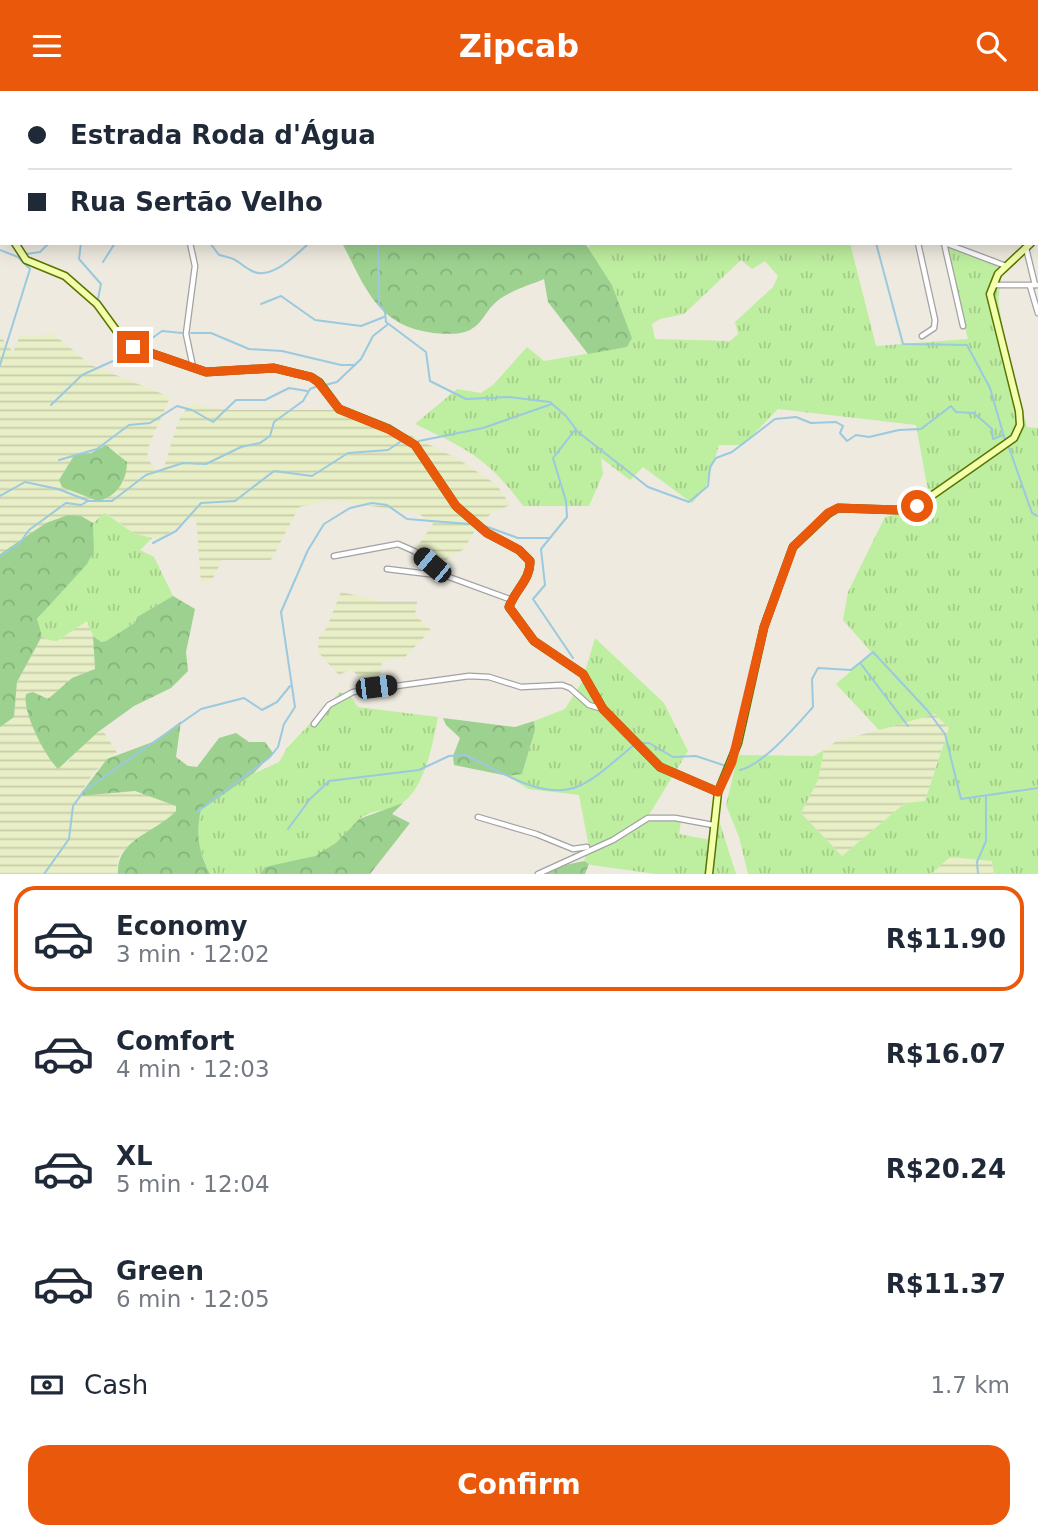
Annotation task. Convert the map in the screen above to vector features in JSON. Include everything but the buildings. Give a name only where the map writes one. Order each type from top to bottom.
[{"type":"street","points":[[16,245],[26,260],[65,276],[97,304],[121,337],[133,347],[206,372],[274,368],[311,377],[339,409],[388,429],[415,445],[456,506],[487,533],[519,550],[530,561],[528,576],[509,607],[534,641],[583,674],[603,709],[660,767],[718,792]]},
{"type":"street","points":[[190,245],[195,266],[186,334],[193,367]]},
{"type":"street","points":[[918,245],[935,320],[934,328],[922,336]]},
{"type":"street","points":[[944,245],[963,325]]},
{"type":"street","points":[[949,245],[1006,266]]},
{"type":"street","points":[[709,874],[718,792],[738,743],[765,622],[796,543],[838,508],[897,510],[917,506],[1007,445],[1019,430],[1019,411],[990,299],[992,285],[1006,266],[1029,245]]},
{"type":"street","points":[[1029,245],[1038,313]]},
{"type":"street","points":[[992,285],[1035,285]]},
{"type":"street","points":[[334,556],[398,544],[414,551],[449,577]]},
{"type":"street","points":[[387,569],[449,577],[512,600]]},
{"type":"street","points":[[314,725],[329,705],[353,692],[469,676],[489,677],[521,687],[562,685],[570,688],[589,705],[603,709]]},
{"type":"street","points":[[478,817],[536,834],[573,849],[594,847]]},
{"type":"street","points":[[538,874],[609,842],[640,821],[652,817],[713,825]]},
{"type":"green space","points":[[343,245],[586,245],[612,285],[632,338],[627,347],[588,354],[548,302],[544,279],[497,301],[470,330],[442,334],[414,329],[398,322],[385,313],[366,289]]},
{"type":"green space","points":[[590,245],[851,245],[876,346],[968,339],[943,246],[980,256],[998,268],[999,305],[1004,336],[1027,427],[1038,428],[1038,874],[994,874],[992,861],[950,857],[931,874],[748,874],[739,837],[726,805],[738,755],[814,756],[824,750],[818,780],[801,813],[842,856],[905,803],[925,801],[949,728],[935,714],[879,730],[836,684],[872,653],[843,620],[848,592],[885,517],[931,507],[916,425],[778,409],[743,445],[719,445],[705,489],[692,503],[643,467],[630,480],[601,458],[603,474],[589,506],[523,506],[499,477],[475,456],[415,424],[457,389],[481,393],[493,385],[527,347],[544,361],[627,347],[632,338],[612,285],[588,248]],"holes":[[[741,260],[752,269],[765,261],[778,276],[773,287],[735,322],[738,334],[730,341],[655,339],[652,324],[660,319],[684,314]]]},
{"type":"green space","points":[[53,334],[91,365],[170,397],[147,450],[148,460],[156,469],[163,470],[178,422],[189,404],[229,410],[343,410],[398,429],[458,459],[497,485],[510,505],[492,513],[478,525],[464,549],[434,567],[416,548],[433,524],[418,513],[330,500],[299,507],[271,560],[222,560],[211,582],[201,582],[196,517],[177,526],[161,540],[133,533],[106,513],[93,523],[81,516],[46,523],[0,554],[0,336],[13,352],[20,336]],"holes":[[[109,448],[119,453],[124,482],[106,499],[59,480],[75,454]]]},
{"type":"green space","points":[[106,445],[127,462],[123,481],[116,492],[98,501],[62,487],[59,480],[75,454],[91,453]]},
{"type":"green space","points":[[105,513],[133,533],[152,538],[140,550],[154,557],[173,596],[137,617],[136,622],[106,641],[101,642],[93,636],[87,621],[57,641],[45,638],[37,620],[94,550],[93,523]]},
{"type":"green space","points":[[68,515],[81,516],[93,523],[94,550],[87,564],[37,619],[42,636],[17,682],[14,717],[0,727],[0,554],[46,523]]},
{"type":"green space","points":[[341,592],[380,601],[417,601],[415,615],[431,630],[405,657],[382,661],[379,684],[369,687],[351,669],[339,675],[318,652],[319,635],[326,629]]},
{"type":"green space","points":[[173,596],[195,609],[186,652],[188,671],[171,688],[134,706],[98,732],[58,769],[36,733],[27,711],[26,694],[33,692],[48,699],[72,678],[95,669],[93,636],[101,642],[106,641],[136,622],[137,617]]},
{"type":"green space","points":[[87,621],[93,636],[95,669],[72,678],[48,699],[38,694],[25,700],[34,730],[54,765],[67,763],[81,746],[102,729],[117,753],[94,772],[79,795],[135,791],[169,801],[176,806],[176,811],[160,826],[125,849],[117,859],[118,874],[0,874],[0,727],[14,717],[17,682],[42,636],[57,641]]},
{"type":"green space","points":[[595,638],[664,703],[688,751],[644,823],[658,819],[681,821],[679,834],[711,840],[717,814],[736,874],[656,874],[591,865],[584,861],[589,847],[579,795],[528,789],[508,776],[522,774],[535,730],[534,721],[565,709],[582,682]]},
{"type":"green space","points":[[340,692],[350,695],[358,707],[438,717],[426,767],[414,791],[397,806],[362,817],[336,844],[320,854],[265,867],[260,874],[210,874],[198,845],[197,826],[201,810],[238,781],[279,762],[287,748]]},
{"type":"green space","points":[[935,714],[949,728],[925,801],[905,803],[842,856],[801,813],[818,780],[824,750],[835,742]]},
{"type":"green space","points":[[443,718],[515,727],[534,721],[535,730],[522,774],[508,776],[454,765],[453,756],[460,738],[446,725]]},
{"type":"green space","points":[[181,721],[176,757],[188,766],[197,767],[219,738],[236,733],[249,742],[265,742],[273,753],[254,773],[201,810],[199,843],[210,874],[118,874],[123,852],[138,838],[167,819],[176,811],[176,806],[135,791],[79,796],[107,759],[158,740]]},
{"type":"green space","points":[[403,803],[392,814],[410,823],[370,874],[260,874],[265,867],[315,856],[336,843],[359,819]]},
{"type":"green space","points":[[949,857],[992,861],[994,874],[931,874]]},
{"type":"green space","points":[[584,861],[589,864],[585,874],[544,874],[556,867]]},
{"type":"waterway","points":[[26,254],[40,252],[47,245]]},
{"type":"waterway","points":[[81,245],[79,259],[101,284],[98,299]]},
{"type":"waterway","points":[[103,262],[114,245]]},
{"type":"waterway","points":[[212,245],[219,255],[259,273],[283,265],[307,245]]},
{"type":"waterway","points":[[378,245],[379,304],[385,312],[386,322],[426,352],[430,381],[466,399],[509,397],[550,402],[566,416],[578,432],[648,487],[689,502],[708,486],[710,467],[716,458],[732,452],[775,419],[796,417],[811,423],[836,422],[843,426],[840,433],[847,441],[856,435],[869,437],[899,430],[921,429],[951,406],[956,412],[974,413],[992,429],[993,439],[1003,435]]},
{"type":"waterway","points":[[877,245],[903,344],[967,345],[990,388],[1005,440]]},
{"type":"waterway","points":[[0,250],[18,257],[30,269],[0,365]]},
{"type":"waterway","points":[[261,304],[281,296],[315,320],[361,326],[384,317]]},
{"type":"waterway","points":[[325,385],[337,382],[361,359],[373,336],[387,325]]},
{"type":"waterway","points":[[144,344],[162,331],[182,333]]},
{"type":"waterway","points":[[191,333],[211,333],[249,349],[282,351],[341,365],[355,365]]},
{"type":"waterway","points":[[51,405],[82,375],[135,351]]},
{"type":"waterway","points":[[0,496],[25,482],[58,489],[89,501],[112,501],[146,475],[183,463],[206,464],[241,447],[260,443],[270,436],[274,422],[303,401],[310,389],[318,386]]},
{"type":"waterway","points":[[59,460],[97,449],[129,425],[150,423],[177,406],[192,410],[213,422],[236,400],[265,400],[289,388],[307,391]]},
{"type":"waterway","points":[[419,441],[483,428],[552,404]]},
{"type":"waterway","points":[[573,658],[533,599],[545,585],[541,549],[567,517],[566,501],[553,458],[575,430]]},
{"type":"waterway","points":[[153,543],[176,531],[201,503],[235,501],[274,471],[312,476],[348,453],[388,450],[400,442]]},
{"type":"waterway","points":[[1008,445],[1032,513],[1038,516]]},
{"type":"waterway","points":[[0,556],[19,544],[29,530],[66,503],[81,505],[88,501]]},
{"type":"waterway","points":[[197,812],[270,757],[278,747],[284,724],[295,707],[281,612],[308,550],[324,524],[350,508],[372,503],[387,505],[407,519],[469,524]]},
{"type":"waterway","points":[[482,525],[518,538],[549,538]]},
{"type":"waterway","points":[[740,770],[769,753],[813,707],[812,679],[818,668],[851,670],[873,652],[927,710],[945,734],[961,799],[1038,788]]},
{"type":"waterway","points":[[861,664],[908,726]]},
{"type":"waterway","points":[[44,874],[69,839],[73,806],[84,791],[201,709],[244,698],[262,710],[277,702],[290,686]]},
{"type":"waterway","points":[[640,743],[649,743],[673,757],[696,756],[726,766]]},
{"type":"waterway","points":[[288,829],[310,799],[329,781],[419,770],[449,756],[465,755],[520,782],[550,790],[565,790],[593,778],[633,746]]},
{"type":"waterway","points":[[978,874],[977,862],[986,841],[986,797]]},
{"type":"route","points":[[133,347],[206,372],[274,368],[311,377],[339,409],[388,429],[415,445],[446,495],[456,506],[487,533],[519,550],[530,561],[528,576],[513,594],[509,607],[534,641],[583,674],[603,709],[660,767],[718,792],[732,762],[742,727],[765,622],[793,547],[828,513],[838,508],[897,510],[917,506]]}]
